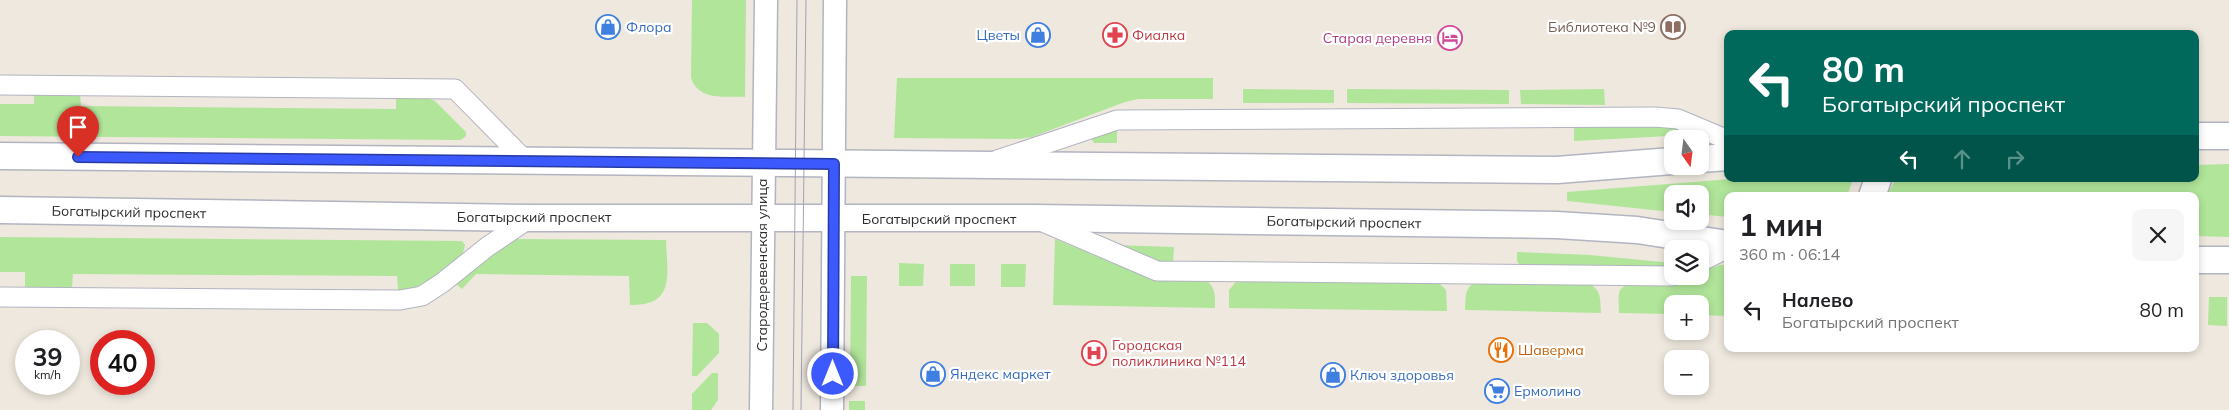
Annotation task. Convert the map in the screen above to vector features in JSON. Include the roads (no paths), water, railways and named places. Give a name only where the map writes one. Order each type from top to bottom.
[{"type":"main road","points":[[2199,136],[2229,136]]},
{"type":"main road","points":[[0,156],[1557,170],[1664,162]]},
{"type":"main road","points":[[1709,158],[1724,157]]},
{"type":"main road","name":"Богатырский проспект","points":[[0,210],[530,218],[1035,218],[1557,225],[1637,230],[1724,243]]},
{"type":"main road","points":[[2199,260],[2229,260]]},
{"type":"street","name":"Стародеревенская улица","points":[[761,410],[766,0]]},
{"type":"street","points":[[832,410],[835,0]]},
{"type":"street","points":[[0,85],[455,89],[526,160]]},
{"type":"street","points":[[981,165],[1117,120],[1655,117],[1678,119],[1724,138]]},
{"type":"street","points":[[0,297],[400,300],[422,296],[442,283],[487,247],[530,218]]},
{"type":"street","points":[[1035,218],[1157,271],[1664,276]]},
{"type":"street","points":[[1709,258],[1724,250]]},
{"type":"tram line","points":[[793,410],[797,0]]},
{"type":"tram line","points":[[801,410],[806,0]]},
{"type":"place","name":"Флора","points":[[608,27]]},
{"type":"place","name":"Библиотека №9","points":[[1673,27]]},
{"type":"place","name":"Цветы","points":[[1038,35]]},
{"type":"place","name":"Фиалка","points":[[1115,35]]},
{"type":"place","name":"Старая деревня","points":[[1450,38]]},
{"type":"place","name":"Шаверма","points":[[1501,350]]},
{"type":"place","name":"Городская поликлиника №114","points":[[1094,353]]},
{"type":"place","name":"Яндекс маркет","points":[[933,374]]},
{"type":"place","name":"Ключ здоровья","points":[[1333,375]]},
{"type":"place","name":"Ермолино","points":[[1497,391]]}]
